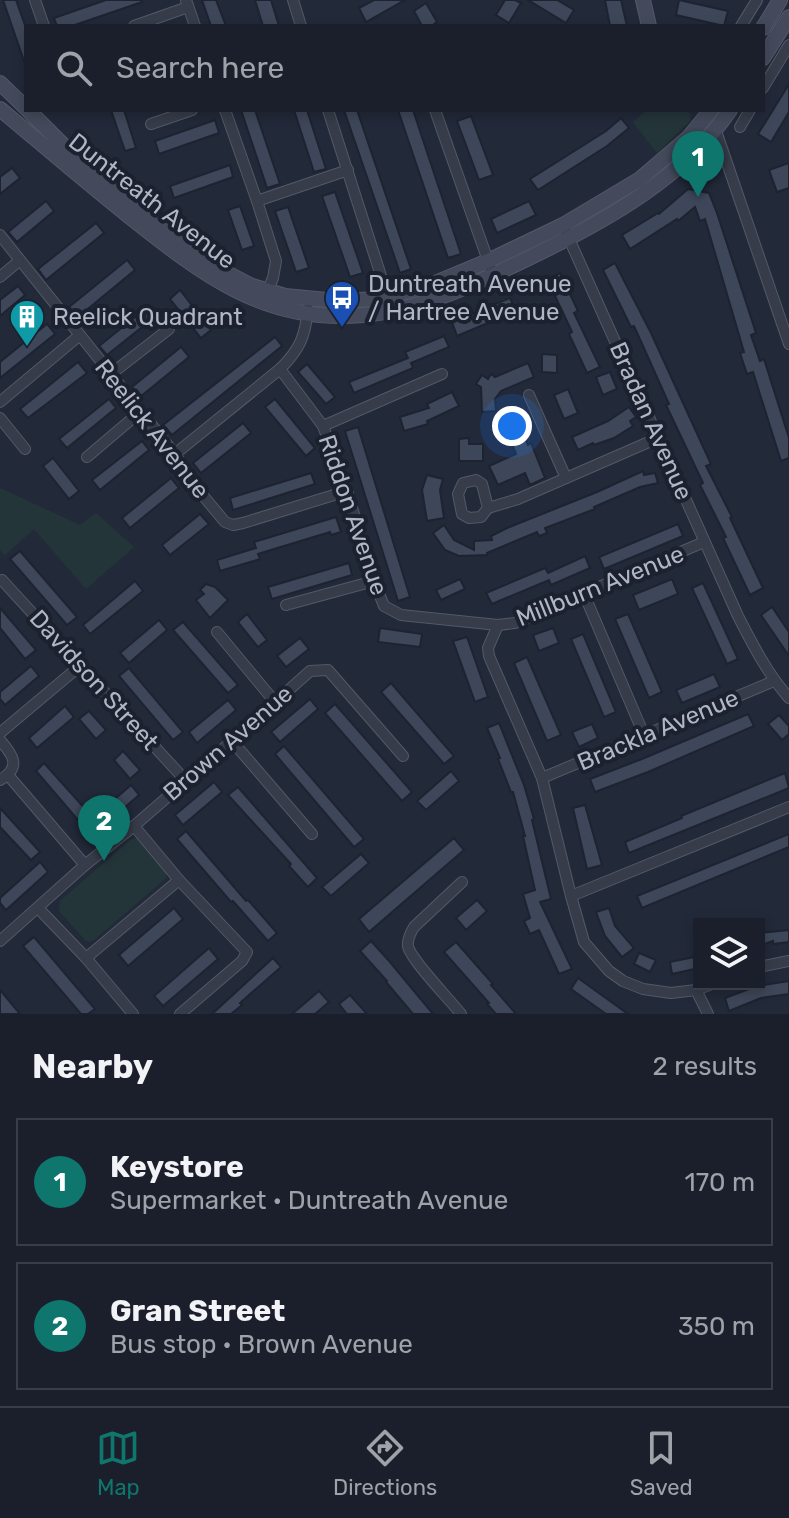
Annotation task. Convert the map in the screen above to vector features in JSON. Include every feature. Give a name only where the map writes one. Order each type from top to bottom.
[{"type":"street","points":[[35,0],[43,24]]},
{"type":"street","points":[[293,0],[300,24]]},
{"type":"street","points":[[643,0],[649,24]]},
{"type":"street","points":[[742,24],[757,0]]},
{"type":"street","points":[[765,25],[780,0]]},
{"type":"street","points":[[139,24],[187,4],[194,24]]},
{"type":"street","points":[[765,55],[789,17]]},
{"type":"street","points":[[768,69],[789,45]]},
{"type":"street","name":"Duntreath Avenue","points":[[0,83],[24,106]]},
{"type":"street","name":"Duntreath Avenue","points":[[0,109],[180,257],[222,284],[350,316],[394,311],[428,301],[566,232],[622,208],[698,148],[716,131],[729,112]]},
{"type":"street","name":"Duntreath Avenue","points":[[30,112],[64,146],[194,251],[265,297]]},
{"type":"street","points":[[151,124],[186,112]]},
{"type":"street","points":[[226,112],[276,261],[265,297]]},
{"type":"street","points":[[329,112],[382,279]]},
{"type":"street","points":[[436,112],[491,268]]},
{"type":"street","name":"Duntreath Avenue","points":[[566,232],[640,179],[689,137],[709,112]]},
{"type":"street","points":[[711,112],[789,344]]},
{"type":"street","points":[[740,127],[749,112]]},
{"type":"street","points":[[257,201],[348,170]]},
{"type":"street","name":"Bradan Avenue","points":[[566,232],[738,616],[774,681],[789,698]]},
{"type":"street","name":"Reelick Avenue","points":[[0,235],[175,454],[225,522],[233,525],[347,491]]},
{"type":"street","points":[[0,277],[19,261]]},
{"type":"street","points":[[175,454],[295,354],[302,338],[308,306]]},
{"type":"street","points":[[111,374],[169,329]]},
{"type":"street","points":[[0,402],[80,335]]},
{"type":"street","name":"Riddon Avenue","points":[[280,369],[323,426],[384,606],[401,615],[498,625]]},
{"type":"street","points":[[323,426],[442,374]]},
{"type":"street","points":[[529,395],[566,478]]},
{"type":"street","points":[[87,457],[140,412]]},
{"type":"street","points":[[0,418],[25,449]]},
{"type":"street","points":[[488,508],[518,499],[658,438]]},
{"type":"street","name":"Millburn Avenue","points":[[696,990],[671,993],[643,989],[623,981],[609,971],[584,942],[542,778],[488,648],[498,625],[515,623],[704,542]]},
{"type":"street","name":"Davidson Street","points":[[2,580],[186,781]]},
{"type":"street","points":[[286,605],[374,581]]},
{"type":"street","points":[[584,594],[644,735]]},
{"type":"street","points":[[217,632],[275,702]]},
{"type":"street","points":[[0,733],[81,665]]},
{"type":"street","name":"Brown Avenue","points":[[0,941],[310,671],[328,670],[403,756]]},
{"type":"street","name":"Brackla Avenue","points":[[542,778],[774,681]]},
{"type":"street","points":[[0,740],[14,762],[4,777],[85,865]]},
{"type":"street","points":[[232,741],[312,834]]},
{"type":"street","points":[[571,896],[789,807]]},
{"type":"street","points":[[134,826],[179,880],[247,952],[242,961],[180,1014]]},
{"type":"street","points":[[86,958],[179,880]]},
{"type":"street","points":[[461,1014],[414,958],[408,946],[414,927],[462,882]]},
{"type":"street","points":[[38,908],[133,1014]]},
{"type":"street","points":[[765,966],[789,961]]},
{"type":"street","points":[[696,990],[708,1014]]},
{"type":"shaded area","points":[[645,112],[689,112],[691,115],[690,121],[657,153],[633,122]]},
{"type":"shaded area","points":[[0,488],[80,525],[96,513],[134,547],[86,589],[34,529],[5,555],[0,550]]},
{"type":"shaded area","points":[[136,838],[167,871],[166,878],[94,940],[86,941],[59,911],[60,901]]},
{"type":"building","points":[[3,0],[16,0],[25,24],[24,61]]},
{"type":"building","points":[[106,0],[142,0],[78,24],[56,24],[54,18]]},
{"type":"building","points":[[202,0],[216,0],[225,24],[210,24]]},
{"type":"building","points":[[255,0],[271,0],[278,24],[262,24]]},
{"type":"building","points":[[374,0],[405,0],[366,22],[359,8]]},
{"type":"building","points":[[505,0],[521,3],[509,23],[496,15]]},
{"type":"building","points":[[528,0],[557,0],[574,10],[566,23]]},
{"type":"building","points":[[605,0],[621,0],[627,24],[610,24]]},
{"type":"building","points":[[679,0],[728,11],[725,24],[676,15]]},
{"type":"building","points":[[426,3],[437,22],[421,24],[414,11]]},
{"type":"building","points":[[789,84],[789,112],[771,142],[758,134]]},
{"type":"building","points":[[112,112],[125,112],[136,148],[125,151]]},
{"type":"building","points":[[242,112],[256,112],[280,184],[267,188]]},
{"type":"building","points":[[295,112],[308,112],[326,169],[314,172]]},
{"type":"building","points":[[345,112],[358,112],[411,269],[400,273]]},
{"type":"building","points":[[399,112],[414,112],[461,254],[448,258]]},
{"type":"building","points":[[471,116],[493,175],[479,180],[457,121]]},
{"type":"building","points":[[621,118],[629,128],[607,146],[538,190],[530,179],[606,131]]},
{"type":"building","points":[[215,120],[219,133],[159,154],[155,141]]},
{"type":"building","points":[[789,163],[789,188],[777,192],[769,170]]},
{"type":"building","points":[[230,165],[233,177],[174,198],[170,186]]},
{"type":"building","points":[[12,168],[20,178],[0,194],[0,177]]},
{"type":"building","points":[[688,189],[709,193],[717,213],[756,333],[751,335],[760,361],[764,359],[789,438],[789,458],[781,461],[753,372],[747,374],[740,353],[744,352],[705,219],[700,221],[695,207],[678,221],[630,249],[622,235],[659,214]]},
{"type":"building","points":[[335,192],[363,273],[350,277],[322,196]]},
{"type":"building","points":[[46,201],[54,211],[17,242],[8,232]]},
{"type":"building","points":[[529,201],[536,215],[497,233],[491,219]]},
{"type":"building","points":[[240,206],[254,246],[242,250],[228,210]]},
{"type":"building","points":[[288,207],[309,268],[296,272],[275,211]]},
{"type":"building","points":[[96,223],[104,233],[46,280],[38,269]]},
{"type":"building","points":[[127,260],[135,270],[78,317],[69,307]]},
{"type":"building","points":[[615,263],[711,464],[706,466],[763,588],[750,595],[634,326],[631,327],[603,270]]},
{"type":"building","points":[[560,273],[578,311],[574,313],[600,367],[587,373],[547,279]]},
{"type":"building","name":"Reelick Quadrant","points":[[18,286],[25,295],[0,316],[0,300]]},
{"type":"building","points":[[180,290],[211,330],[201,338],[170,299]]},
{"type":"building","points":[[510,298],[516,311],[457,336],[452,322]]},
{"type":"building","points":[[149,306],[156,316],[107,355],[99,346]]},
{"type":"building","name":"Reelick Quadrant","points":[[47,324],[55,334],[0,378],[0,362]]},
{"type":"building","points":[[444,336],[449,347],[411,363],[413,368],[354,393],[349,382],[408,358],[405,352]]},
{"type":"building","points":[[275,337],[282,346],[172,435],[163,425]]},
{"type":"building","points":[[181,347],[189,357],[140,397],[132,387]]},
{"type":"building","points":[[542,354],[557,355],[557,373],[542,372]]},
{"type":"building","points":[[78,362],[87,373],[28,418],[20,409]]},
{"type":"building","points":[[528,363],[534,377],[501,391],[495,399],[496,411],[482,412],[481,387],[476,384],[482,375],[488,379],[491,374],[495,377]]},
{"type":"building","points":[[307,364],[335,397],[326,404],[298,372]]},
{"type":"building","points":[[610,372],[617,389],[603,395],[596,377]]},
{"type":"building","points":[[568,389],[578,413],[564,419],[554,395]]},
{"type":"building","points":[[452,392],[459,406],[427,421],[428,424],[404,431],[400,417],[429,408],[427,404]]},
{"type":"building","points":[[109,399],[116,408],[67,448],[59,439]]},
{"type":"building","points":[[275,399],[315,448],[306,456],[265,407]]},
{"type":"building","points":[[629,407],[636,417],[630,421],[633,426],[614,438],[578,450],[572,437],[608,421]]},
{"type":"building","points":[[516,415],[545,478],[530,485],[525,473],[498,485],[489,466],[516,454],[502,420]]},
{"type":"building","points":[[243,423],[251,433],[201,473],[193,463]]},
{"type":"building","points":[[358,427],[410,597],[398,601],[345,431]]},
{"type":"building","points":[[469,438],[469,444],[483,444],[483,461],[459,461],[459,439]]},
{"type":"building","points":[[142,441],[149,450],[100,490],[92,480]]},
{"type":"building","points":[[53,458],[79,491],[69,499],[43,466]]},
{"type":"building","points":[[643,471],[644,475],[655,473],[658,483],[640,487],[545,528],[547,533],[539,536],[537,532],[487,555],[459,556],[445,550],[433,533],[444,525],[454,540],[474,550],[474,541],[492,540],[491,536],[507,528]]},
{"type":"building","points":[[311,473],[315,484],[233,510],[230,498]]},
{"type":"building","points":[[427,475],[443,479],[440,490],[444,518],[427,521],[422,490]]},
{"type":"building","points":[[171,478],[179,488],[130,528],[122,518]]},
{"type":"building","points":[[200,514],[209,524],[170,555],[162,545]]},
{"type":"building","points":[[336,517],[341,532],[331,535],[330,532],[258,554],[260,559],[220,571],[217,560],[256,548],[254,542]]},
{"type":"building","points":[[678,524],[683,536],[604,569],[599,557]]},
{"type":"building","points":[[20,551],[77,617],[67,625],[10,559]]},
{"type":"building","points":[[585,556],[590,568],[551,585],[549,580],[492,604],[486,593],[545,568],[548,573]]},
{"type":"building","points":[[349,563],[352,575],[272,599],[268,587]]},
{"type":"building","points":[[460,579],[465,589],[441,600],[436,590]]},
{"type":"building","points":[[672,579],[678,594],[639,610],[633,595]]},
{"type":"building","points":[[135,581],[143,591],[90,634],[83,625]]},
{"type":"building","points":[[703,583],[738,659],[727,664],[692,588]]},
{"type":"building","points":[[206,584],[215,587],[228,600],[210,618],[196,600],[204,594],[200,590]]},
{"type":"building","points":[[772,607],[789,632],[789,656],[761,615]]},
{"type":"building","points":[[0,608],[36,650],[25,659],[0,628]]},
{"type":"building","points":[[247,614],[267,640],[258,647],[238,622]]},
{"type":"building","points":[[628,614],[662,692],[649,698],[615,619]]},
{"type":"building","points":[[159,620],[167,630],[129,663],[120,653]]},
{"type":"building","points":[[183,622],[238,685],[228,693],[173,630]]},
{"type":"building","points":[[380,628],[422,634],[420,647],[378,642]]},
{"type":"building","points":[[553,628],[559,643],[539,651],[533,635]]},
{"type":"building","points":[[583,634],[616,712],[604,717],[571,639]]},
{"type":"building","points":[[467,637],[488,697],[475,702],[453,641]]},
{"type":"building","points":[[300,638],[309,649],[286,667],[277,656]]},
{"type":"building","points":[[527,657],[561,735],[547,741],[514,663]]},
{"type":"building","points":[[31,666],[39,676],[5,705],[0,699],[0,692]]},
{"type":"building","points":[[129,668],[183,732],[173,740],[119,676]]},
{"type":"building","points":[[714,674],[720,687],[682,703],[676,690]]},
{"type":"building","points":[[391,683],[454,756],[444,764],[381,692]]},
{"type":"building","points":[[310,699],[318,709],[280,742],[271,732]]},
{"type":"building","points":[[228,700],[236,710],[197,743],[189,732]]},
{"type":"building","points":[[335,704],[412,792],[402,801],[325,713]]},
{"type":"building","points":[[65,706],[74,717],[37,748],[29,738]]},
{"type":"building","points":[[89,711],[106,730],[96,739],[79,719]]},
{"type":"building","points":[[748,714],[754,726],[595,792],[590,779]]},
{"type":"building","points":[[779,715],[789,726],[789,734],[782,740],[768,724]]},
{"type":"building","points":[[499,723],[534,819],[551,899],[540,902],[572,969],[559,974],[539,930],[530,934],[524,921],[530,918],[523,894],[535,890],[513,792],[487,728]]},
{"type":"building","points":[[592,724],[598,738],[579,747],[572,732]]},
{"type":"building","points":[[284,746],[364,839],[354,847],[275,754]]},
{"type":"building","points":[[123,751],[140,770],[130,779],[114,760]]},
{"type":"building","points":[[44,763],[88,812],[78,820],[36,771]]},
{"type":"building","points":[[451,771],[459,781],[426,810],[417,801]]},
{"type":"building","points":[[785,773],[789,788],[629,853],[625,842]]},
{"type":"building","points":[[214,782],[222,792],[183,825],[175,815]]},
{"type":"building","points":[[131,785],[139,795],[101,828],[92,819]]},
{"type":"building","points":[[238,787],[317,878],[308,887],[228,795]]},
{"type":"building","points":[[585,805],[602,865],[587,869],[573,808]]},
{"type":"building","points":[[0,808],[40,852],[31,860],[0,827]]},
{"type":"building","points":[[186,831],[277,933],[268,941],[177,839]]},
{"type":"building","points":[[789,834],[789,847],[642,908],[637,896]]},
{"type":"building","points":[[454,838],[464,850],[369,932],[359,919]]},
{"type":"building","points":[[361,854],[369,863],[331,896],[322,887]]},
{"type":"building","points":[[40,862],[48,872],[6,910],[0,898]]},
{"type":"building","points":[[477,900],[487,911],[466,930],[456,918]]},
{"type":"building","points":[[174,908],[183,919],[128,966],[119,955]]},
{"type":"building","points":[[609,908],[615,926],[634,948],[622,957],[605,936],[596,912]]},
{"type":"building","points":[[789,930],[789,942],[765,944],[765,932]]},
{"type":"building","points":[[34,937],[95,1009],[81,1014],[23,946]]},
{"type":"building","points":[[371,941],[433,1014],[413,1014],[360,951]]},
{"type":"building","points":[[456,942],[516,1014],[496,1014],[487,1004],[444,952]]},
{"type":"building","points":[[209,948],[218,959],[163,1006],[154,996]]},
{"type":"building","points":[[639,953],[656,960],[650,972],[634,964]]},
{"type":"building","points":[[693,957],[693,969],[672,974],[670,962]]},
{"type":"building","points":[[273,958],[281,967],[240,1003],[242,1005],[231,1014],[212,1014]]},
{"type":"building","points":[[578,978],[628,1014],[606,1014],[571,989]]},
{"type":"building","points":[[789,981],[789,994],[761,998],[729,1011],[725,998],[746,990],[765,990],[765,985]]},
{"type":"building","points":[[0,990],[20,1014],[0,1014]]},
{"type":"building","points":[[319,991],[329,1002],[315,1014],[292,1014]]},
{"type":"building","points":[[350,995],[367,1014],[347,1014],[339,1004]]},
{"type":"place","name":"Keystore","points":[[698,197]]},
{"type":"place","name":"Duntreath Avenue / Hartree Avenue","points":[[342,329]]},
{"type":"place","name":"Reelick Quadrant","points":[[27,348]]},
{"type":"place","name":"Gran Street","points":[[104,861]]}]
